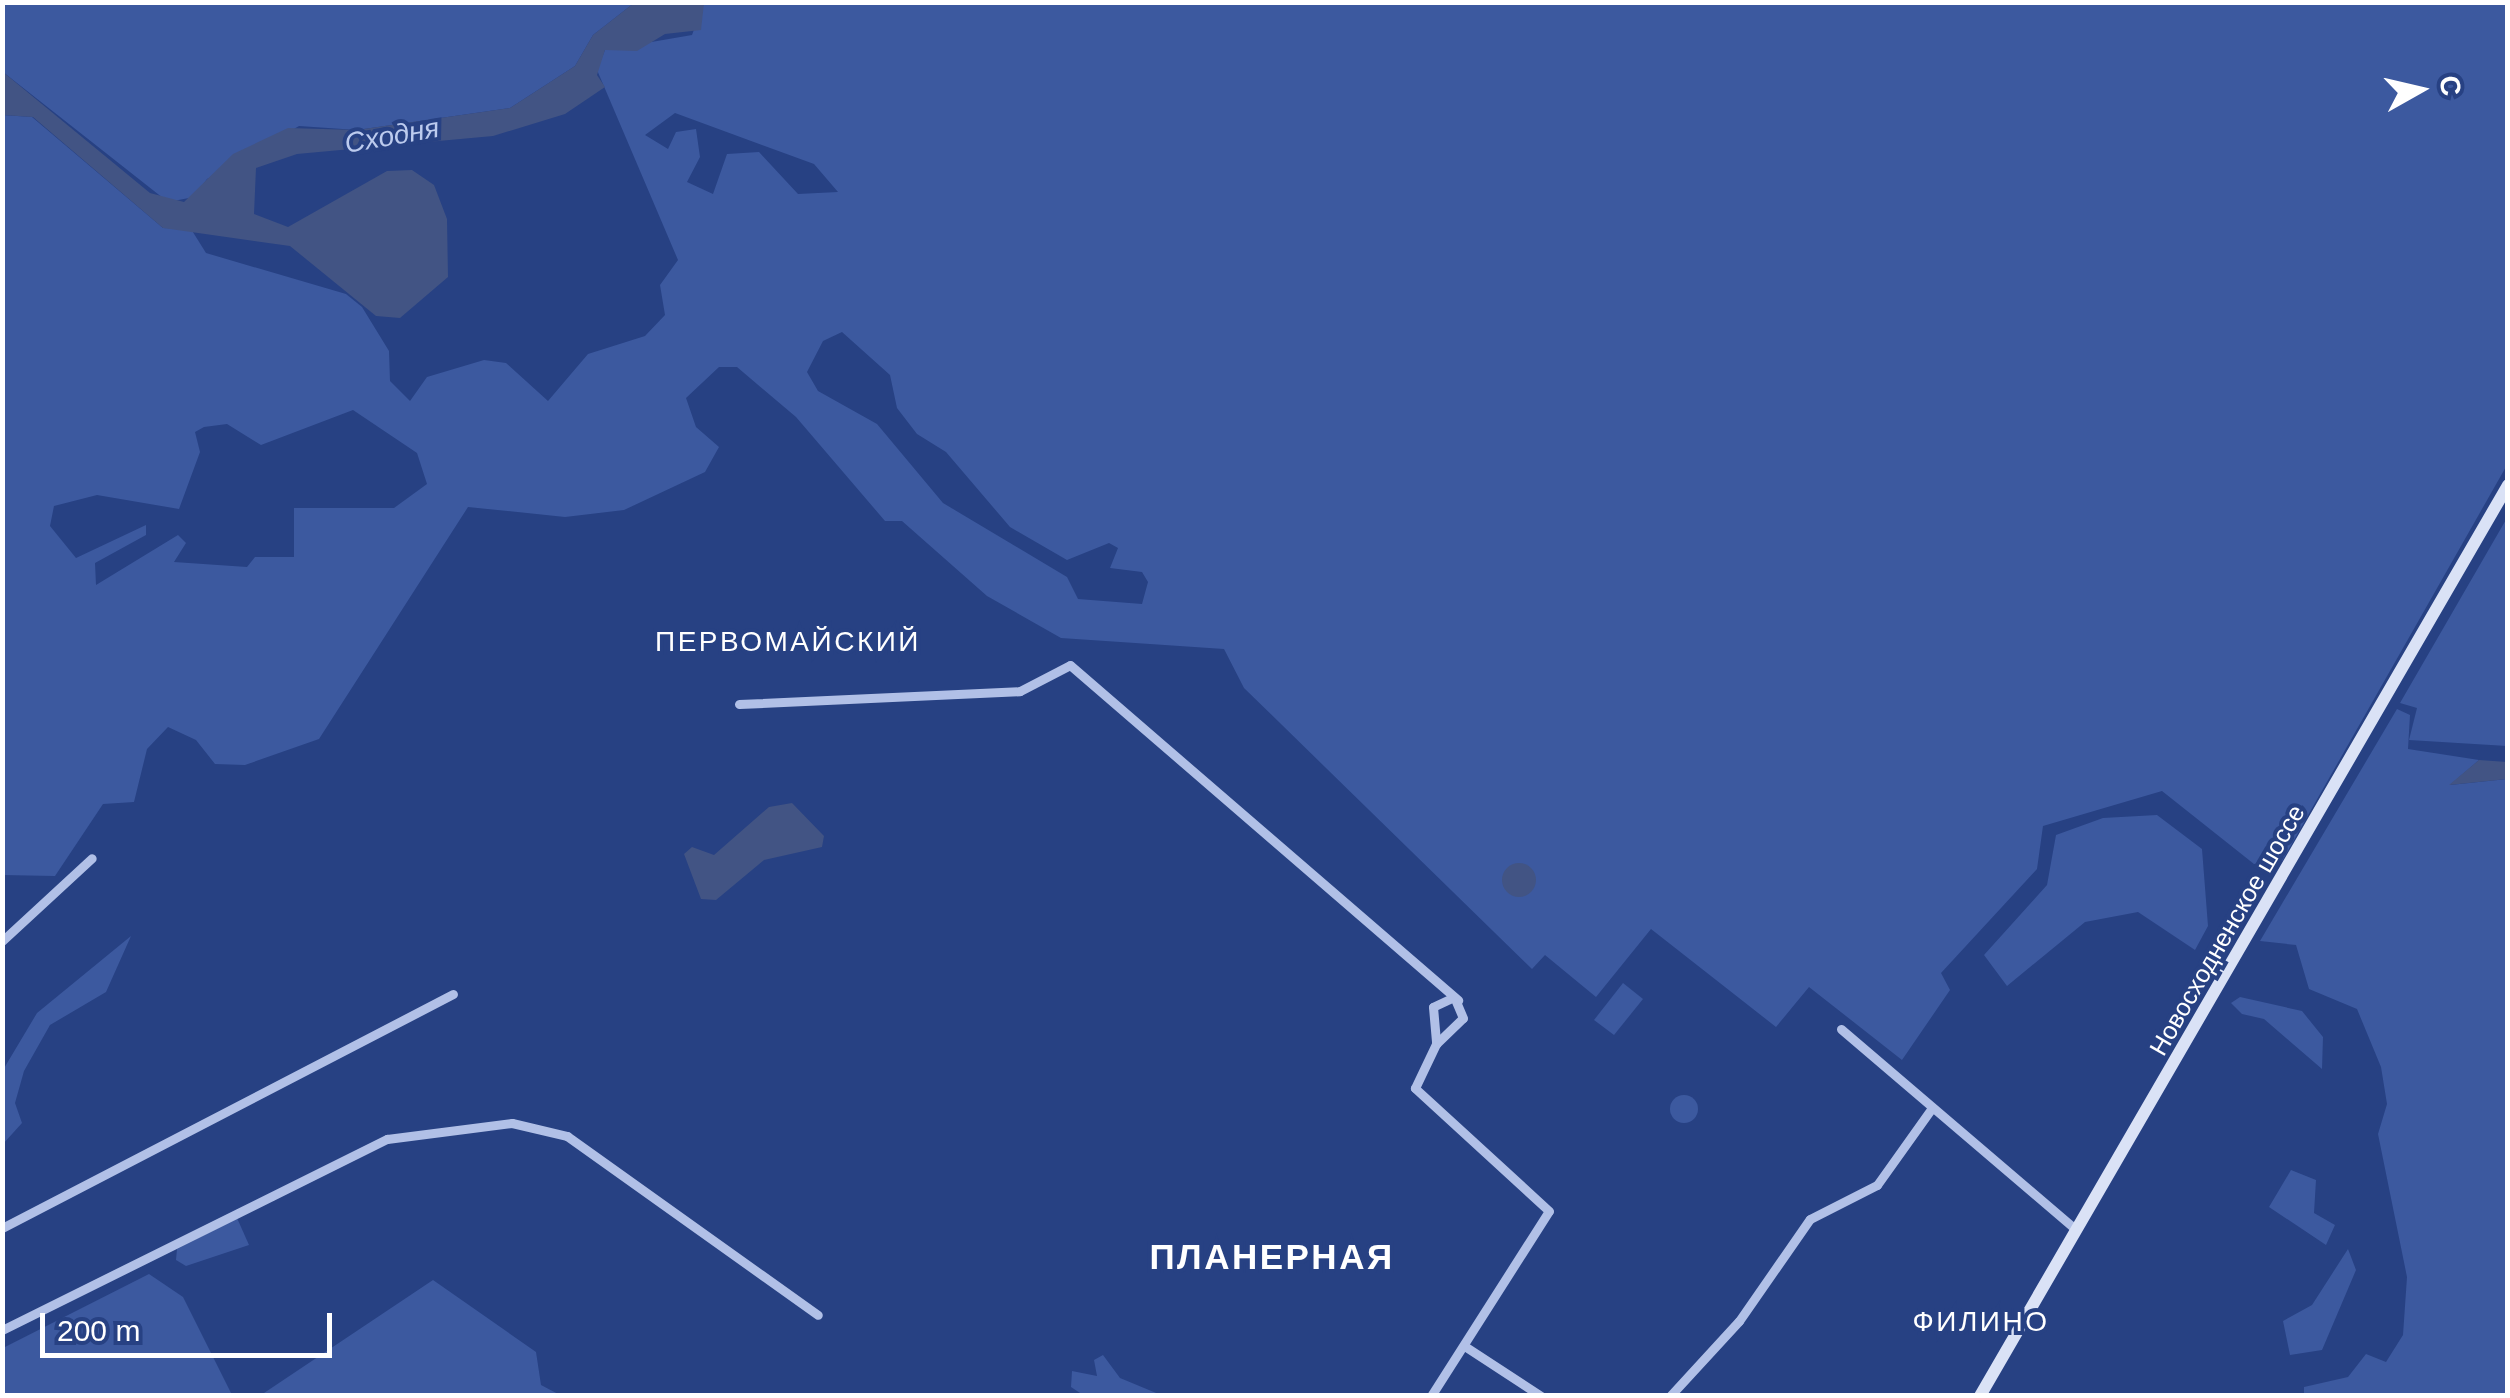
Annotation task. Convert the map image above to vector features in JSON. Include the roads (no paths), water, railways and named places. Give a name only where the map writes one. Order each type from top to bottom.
[{"type":"main road","name":"Новосходненское шоссе","points":[[1980,1396],[2508,484]]},
{"type":"street","points":[[740,704],[1020,691],[1070,665],[1458,1000]]},
{"type":"street","points":[[2,941],[92,858]]},
{"type":"street","points":[[1436,1044],[1438,982]]},
{"type":"street","points":[[2,1228],[453,994]]},
{"type":"street","points":[[1439,999],[1458,1000]]},
{"type":"street","points":[[1432,1396],[1549,1211],[1420,1096],[1414,1082],[1436,1044],[1457,1025],[1458,1000]]},
{"type":"street","points":[[1435,1021],[1457,1025]]},
{"type":"street","points":[[1841,1028],[2076,1230]]},
{"type":"street","points":[[1670,1396],[1739,1321],[1810,1219],[1877,1185],[1932,1108]]},
{"type":"street","points":[[2,1330],[387,1140],[512,1122],[567,1136],[818,1315]]},
{"type":"street","points":[[1466,1347],[1542,1396]]},
{"type":"water","name":"Сходня","points":[[634,3],[704,3],[701,30],[665,34],[637,51],[605,50],[597,75],[605,87],[565,114],[493,136],[297,154],[256,168],[254,214],[288,227],[387,171],[412,170],[434,185],[447,219],[448,277],[400,318],[376,316],[290,246],[163,228],[33,117],[3,115],[3,72],[150,193],[184,202],[233,154],[288,128],[357,130],[510,108],[575,66],[593,35]]},
{"type":"water","points":[[2479,760],[2507,762],[2507,779],[2449,785]]},
{"type":"water","points":[[792,803],[824,836],[822,847],[764,860],[716,900],[701,899],[684,854],[692,847],[714,855],[769,807]]},
{"type":"water","points":[[1519,863],[1531,868],[1536,880],[1531,892],[1519,897],[1507,892],[1502,880],[1507,868]]},
{"type":"district","name":"ПЕРВОМАЙСКИЙ","points":[[788,642]]},
{"type":"district","name":"ПЛАНЕРНАЯ","points":[[1272,1257]]},
{"type":"district","name":"ФИЛИНО","points":[[1981,1322]]}]
